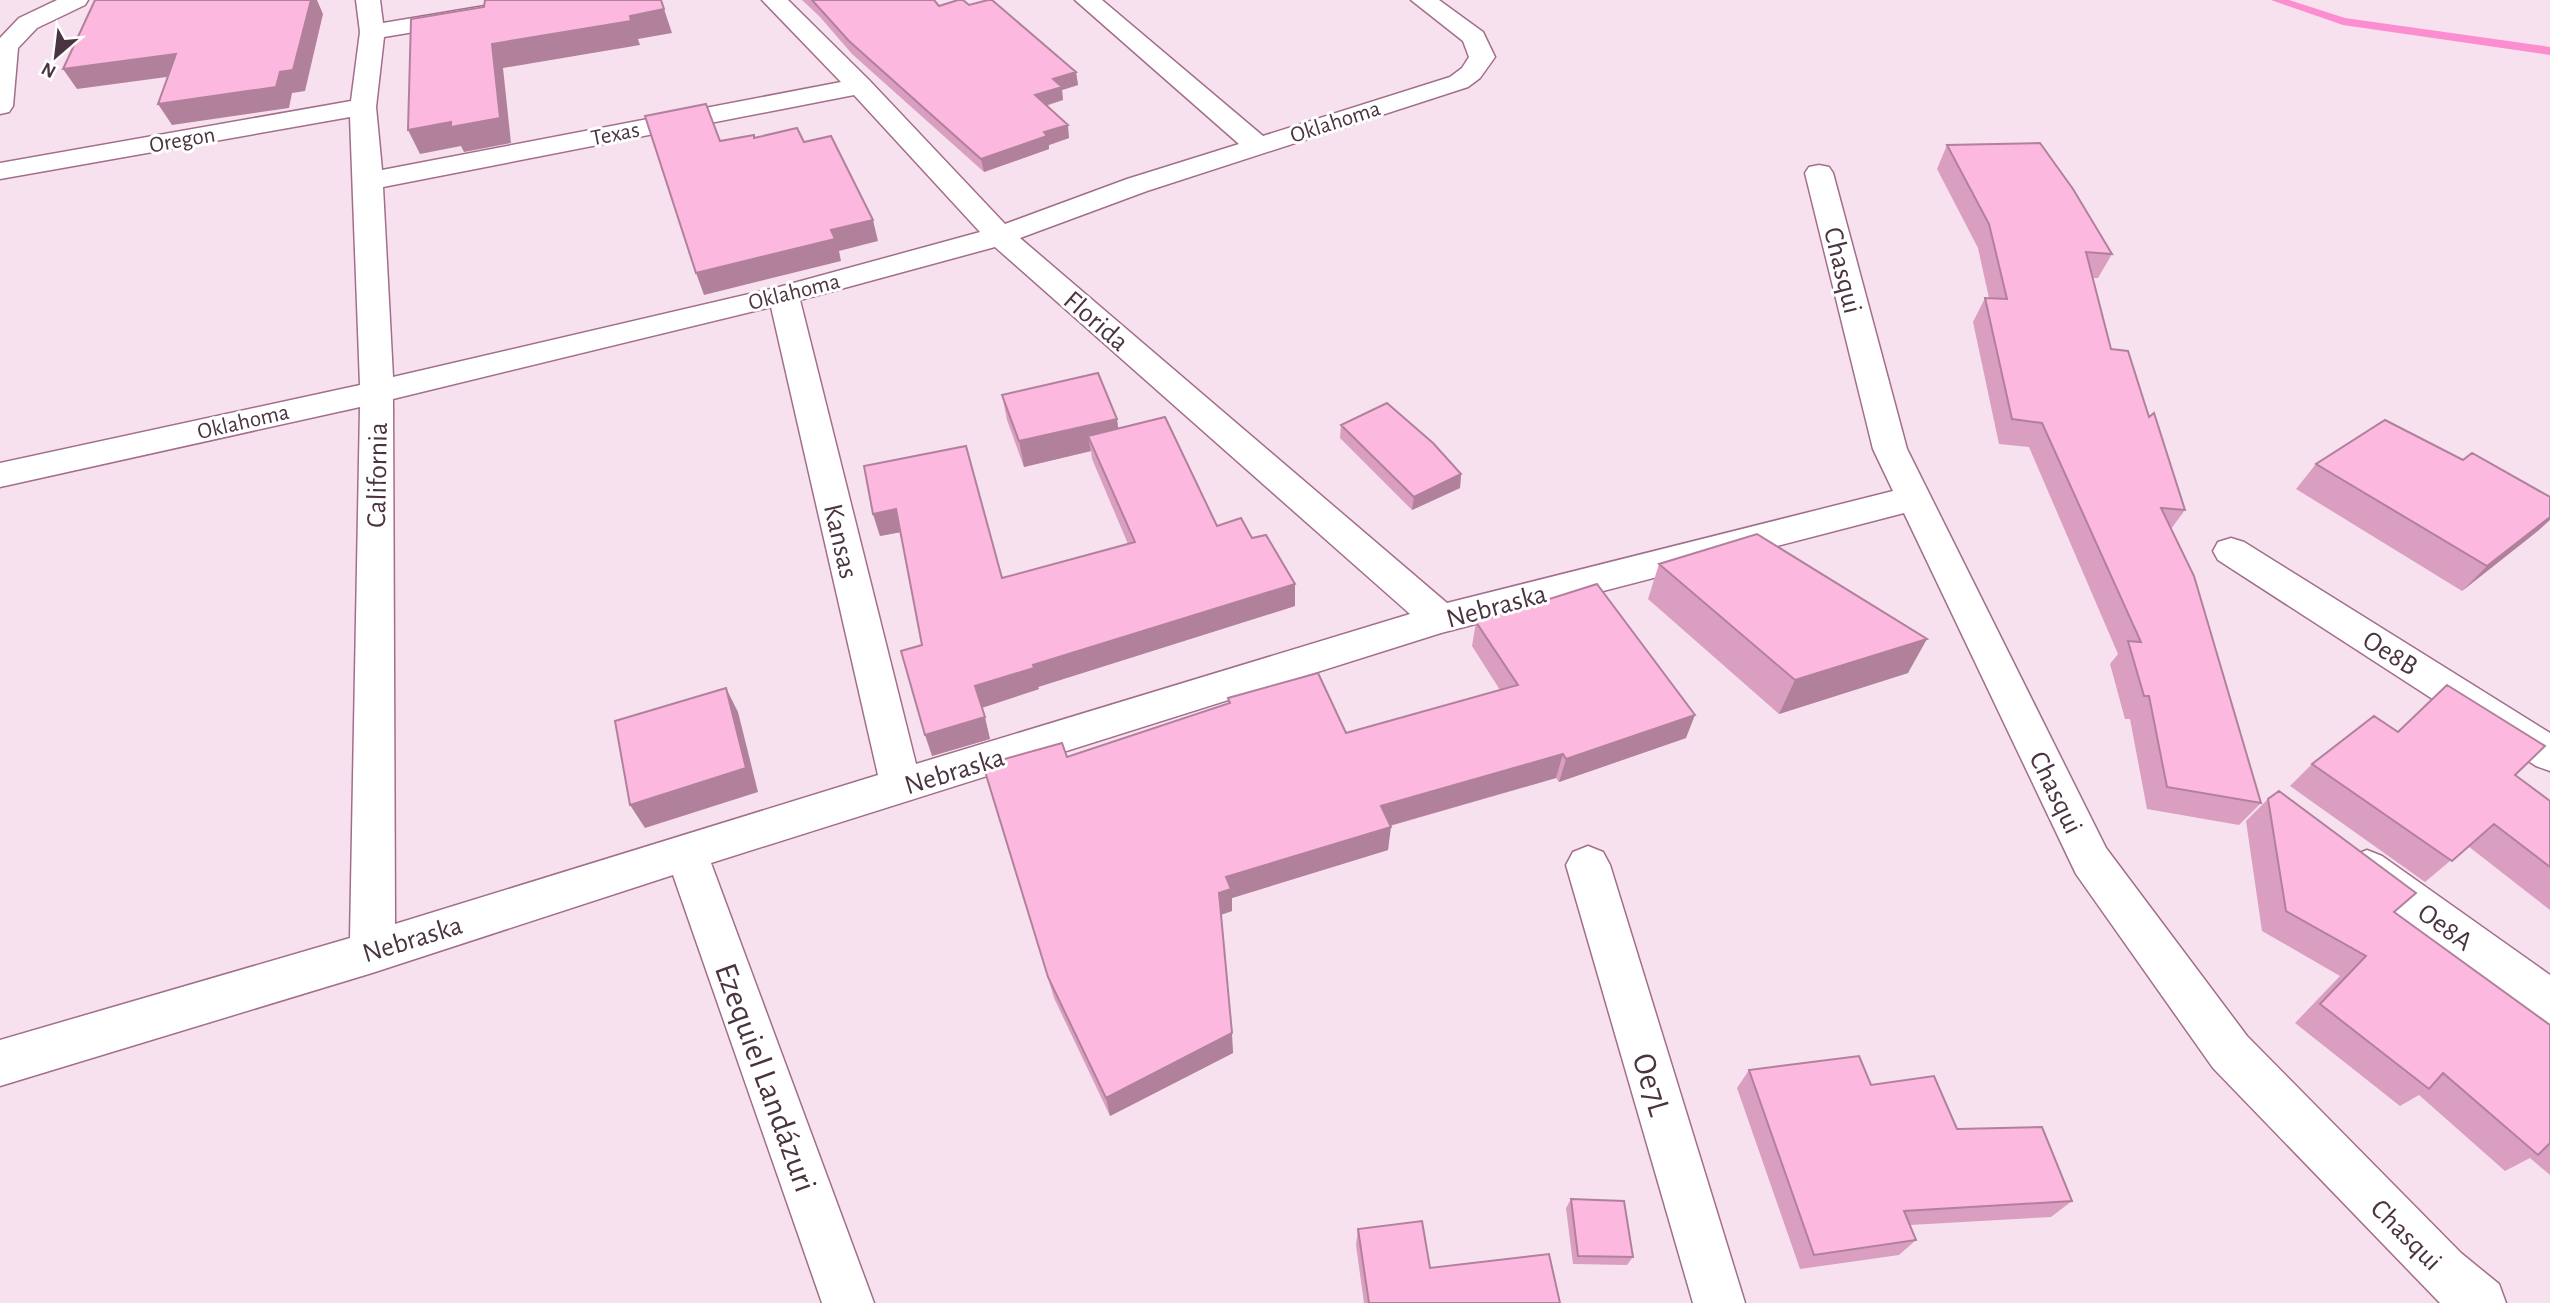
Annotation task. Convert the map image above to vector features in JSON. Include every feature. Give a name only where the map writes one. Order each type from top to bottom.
[{"type":"street","points":[[0,106],[6,46],[28,23],[76,0]]},
{"type":"street","points":[[370,16],[564,0]]},
{"type":"street","name":"Florida","points":[[774,0],[860,86],[1000,236],[1441,619]]},
{"type":"street","points":[[1087,0],[1258,146]]},
{"type":"street","name":"Oklahoma","points":[[0,475],[377,392],[783,295],[1000,236],[1138,185],[1459,82],[1471,73],[1482,57],[1474,37],[1423,0]]},
{"type":"street","name":"California","points":[[370,16],[363,107],[369,181],[377,392],[372,952]]},
{"type":"street","name":"Texas","points":[[369,181],[860,86]]},
{"type":"street","name":"Oregon","points":[[0,171],[363,107]]},
{"type":"street","name":"Chasqui","points":[[1819,173],[1890,449],[2091,862],[2230,1052],[2443,1271],[2480,1303]]},
{"type":"street","name":"Kansas","points":[[783,295],[901,787]]},
{"type":"street","name":"Nebraska","points":[[0,1063],[372,952],[1441,619],[1914,498]]},
{"type":"street","name":"Oe8B","points":[[2231,551],[2550,754]]},
{"type":"street","name":"Oe8A","points":[[2341,849],[2550,1002]]},
{"type":"street","name":"Ezequiel Landázuri","points":[[686,852],[848,1303]]},
{"type":"street","name":"Oe7L","points":[[1588,865],[1719,1303]]},
{"type":"building","points":[[95,0],[311,0],[293,70],[280,72],[276,87],[158,104],[176,54],[63,69]]},
{"type":"building","points":[[485,0],[661,0],[664,9],[630,16],[631,21],[492,44],[500,118],[451,127],[451,122],[408,130],[411,19],[484,7]]},
{"type":"building","points":[[812,0],[934,0],[939,6],[958,0],[969,5],[992,0],[1076,72],[1053,79],[1062,87],[1035,95],[1068,125],[1044,132],[1047,136],[981,159],[849,41]]},
{"type":"building","points":[[706,104],[720,141],[754,135],[754,138],[797,128],[804,142],[831,136],[873,220],[831,230],[835,239],[696,273],[645,116]]},
{"type":"building","points":[[2040,143],[2073,189],[2112,254],[2086,252],[2111,349],[2128,351],[2149,417],[2154,413],[2185,510],[2161,508],[2194,576],[2261,803],[2167,787],[2149,696],[2144,696],[2128,641],[2141,642],[2042,423],[2012,419],[1985,298],[2007,299],[1989,224],[1947,145]]},
{"type":"building","points":[[1098,373],[1117,419],[1019,441],[1002,395]]},
{"type":"building","points":[[1387,403],[1433,443],[1461,474],[1414,497],[1341,425]]},
{"type":"building","points":[[1165,417],[1217,526],[1241,518],[1252,538],[1266,535],[1295,584],[1033,665],[1034,668],[975,686],[985,717],[925,735],[901,651],[922,645],[896,509],[873,514],[864,466],[966,446],[1002,578],[1135,542],[1088,436]]},
{"type":"building","points":[[2385,420],[2463,460],[2472,453],[2550,497],[2550,517],[2487,566],[2316,464]]},
{"type":"building","points":[[1757,534],[1927,639],[1795,680],[1659,564]]},
{"type":"building","points":[[1597,584],[1695,715],[1566,759],[1563,754],[1381,806],[1391,827],[1226,877],[1231,889],[1219,893],[1232,1033],[1106,1098],[1048,977],[983,765],[1062,743],[1067,757],[1230,703],[1228,698],[1318,673],[1346,733],[1518,685],[1476,622]]},
{"type":"building","points":[[2447,685],[2545,746],[2515,775],[2550,801],[2550,867],[2494,824],[2452,861],[2312,764],[2374,716],[2398,732]]},
{"type":"building","points":[[726,688],[746,768],[630,805],[615,721]]},
{"type":"building","points":[[2279,791],[2416,893],[2394,912],[2550,1025],[2550,1143],[2538,1155],[2443,1073],[2429,1089],[2320,1004],[2366,956],[2286,911],[2268,799]]},
{"type":"building","points":[[1859,1056],[1871,1085],[1934,1076],[1957,1129],[2042,1127],[2072,1201],[1904,1211],[1916,1240],[1814,1255],[1749,1070]]},
{"type":"building","points":[[1571,1199],[1624,1201],[1633,1257],[1578,1256]]},
{"type":"building","points":[[1422,1221],[1430,1268],[1549,1254],[1560,1303],[1369,1303],[1358,1229]]},
{"type":"waterway","points":[[2277,0],[2343,21],[2550,51]]}]
